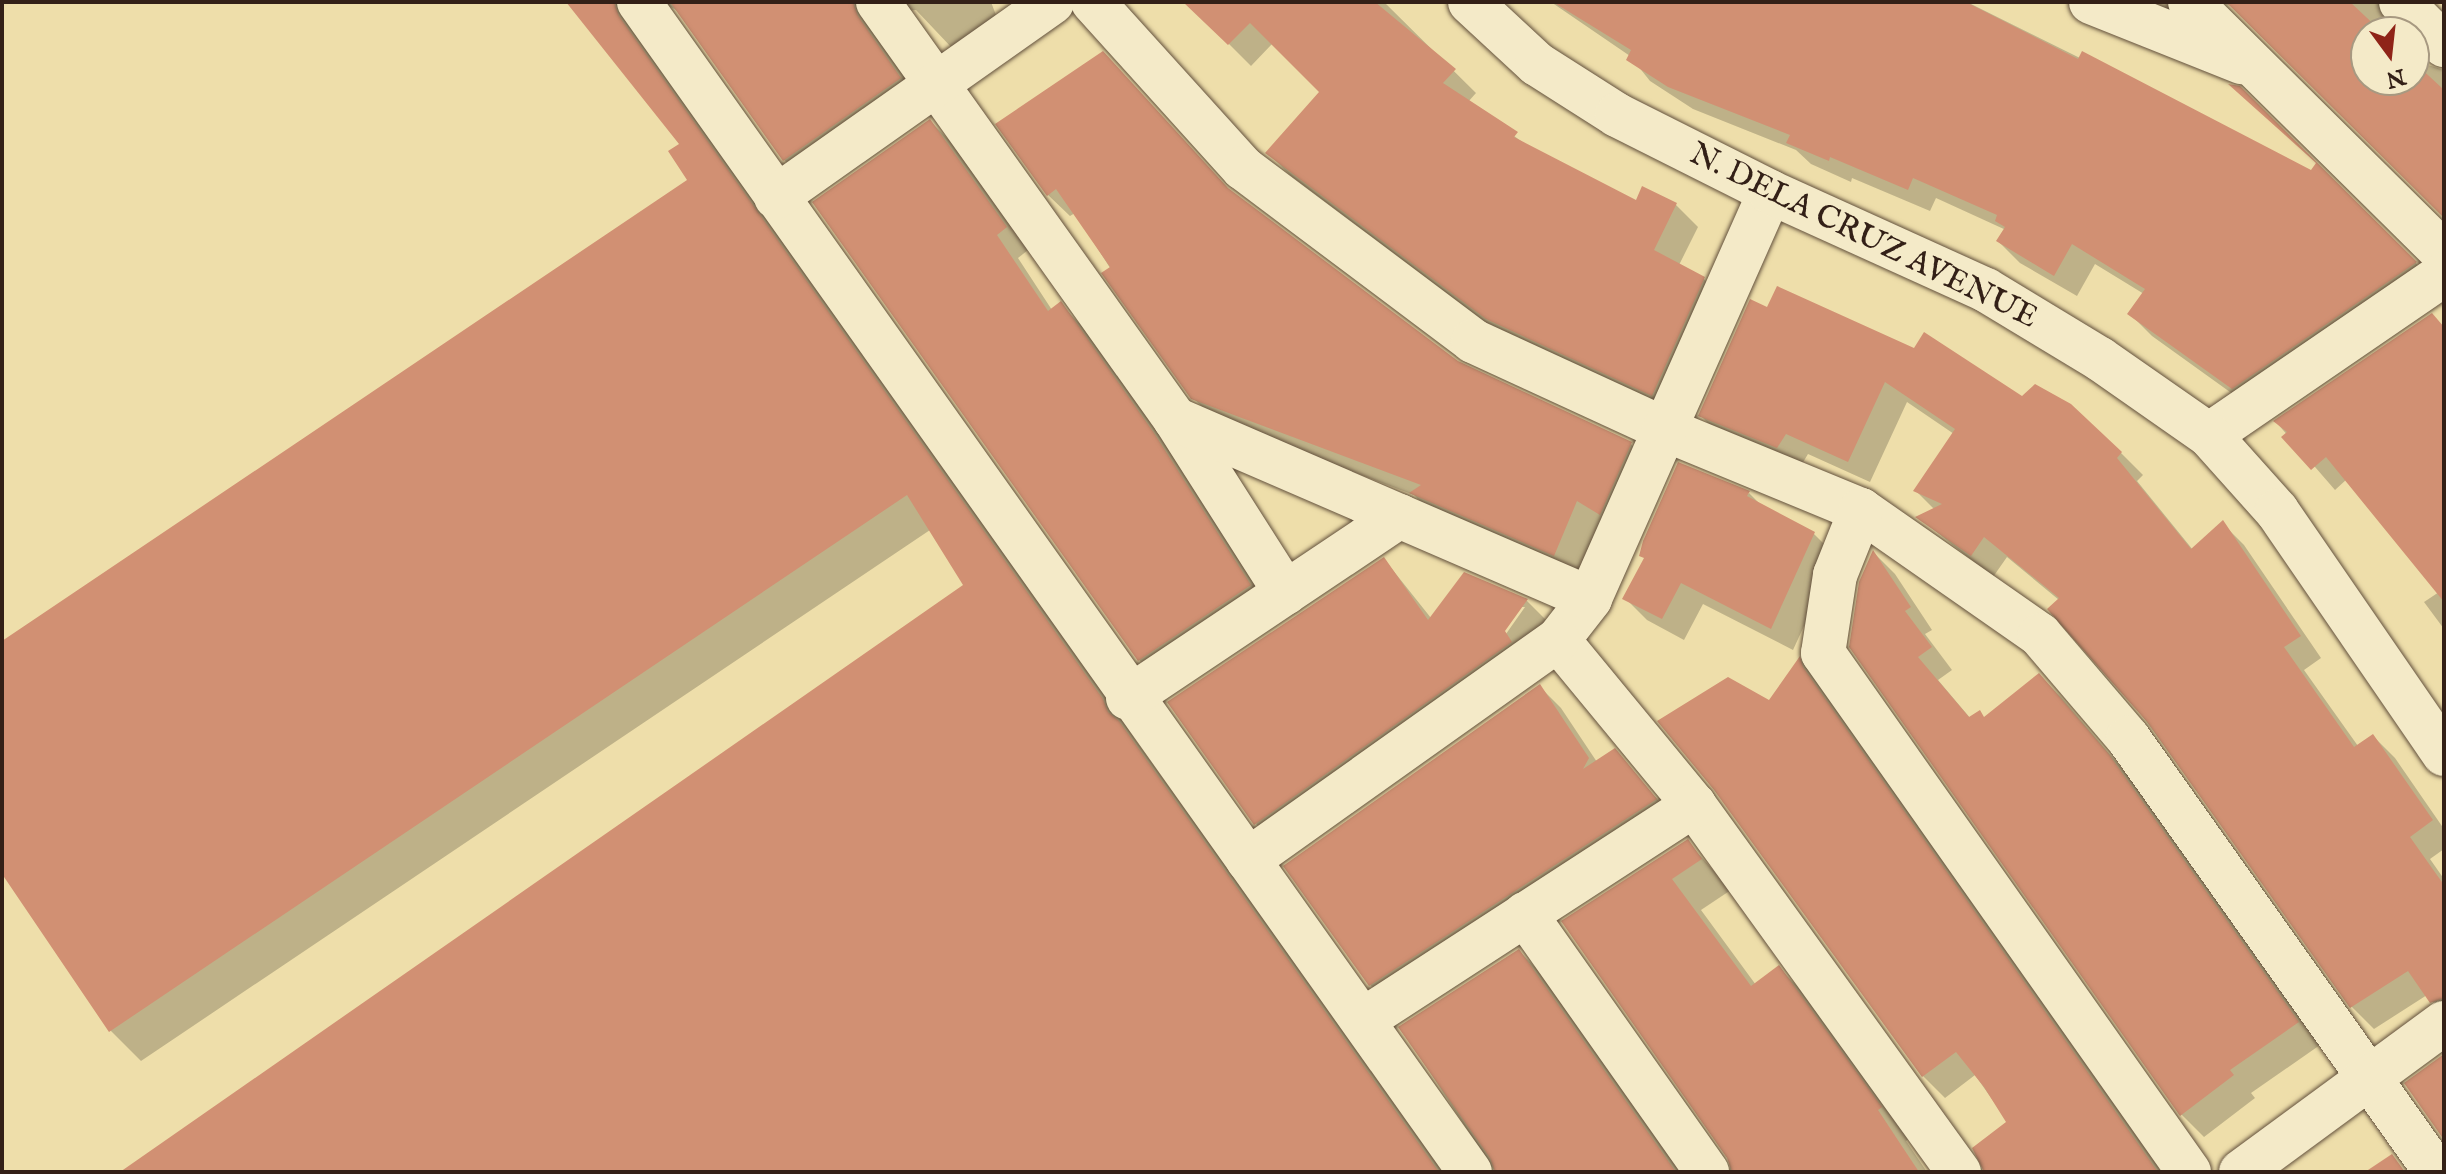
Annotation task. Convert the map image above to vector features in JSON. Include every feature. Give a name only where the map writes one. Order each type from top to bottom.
[{"type":"street","points":[[639,2],[1128,698],[1248,860],[1470,1172]]},
{"type":"street","points":[[878,2],[1175,419],[1286,593]]},
{"type":"street","points":[[776,197],[940,85],[1052,2]]},
{"type":"street","points":[[1093,2],[1243,168],[1473,341],[1664,429],[1861,510],[2040,635],[2128,738],[2371,1076],[2436,1172]]},
{"type":"street","name":"N. DELA CRUZ AVENUE","points":[[1470,2],[1537,64],[1617,115],[1770,192],[1986,290],[2100,359],[2209,435],[2277,511],[2444,754]]},
{"type":"street","points":[[2091,2],[2258,69]]},
{"type":"street","points":[[2190,2],[2444,253]]},
{"type":"street","points":[[2401,2],[2444,45]]},
{"type":"street","points":[[1248,860],[1558,640],[1590,599],[1770,192]]},
{"type":"street","points":[[2209,435],[2444,274]]},
{"type":"street","points":[[1175,419],[1590,599]]},
{"type":"street","points":[[1861,510],[1835,575],[1823,653],[2189,1172]]},
{"type":"street","points":[[1128,698],[1400,516]]},
{"type":"street","points":[[1558,640],[1694,805],[1959,1172]]},
{"type":"street","points":[[1363,1020],[1694,805]]},
{"type":"street","points":[[1525,914],[1707,1172]]},
{"type":"street","points":[[2241,1172],[2444,1023]]},
{"type":"building","points":[[566,2],[614,2],[619,16],[1103,699],[1108,712],[1119,721],[1439,1172],[120,1172],[963,585],[907,495],[109,1032],[2,874],[2,641],[687,180],[668,151],[679,144]]},
{"type":"building","points":[[670,2],[853,2],[858,16],[901,78],[783,161]]},
{"type":"building","points":[[1183,2],[1375,2],[1456,69],[1443,83],[1518,132],[1514,137],[1636,200],[1642,186],[1677,203],[1654,250],[1705,277],[1652,396],[1486,319],[1265,153],[1319,92],[1250,23],[1228,45]]},
{"type":"building","points":[[1553,2],[1966,2],[2078,59],[2082,51],[2311,170],[2316,163],[2228,84],[2240,86],[2417,262],[2232,389],[2127,314],[2145,289],[2072,244],[2054,276],[1996,241],[2005,227],[1995,221],[1997,215],[1913,178],[1908,190],[1830,157],[1829,161],[1786,143],[1790,135],[1668,87],[1626,60],[1631,50]]},
{"type":"building","points":[[2226,2],[2350,2],[2365,16],[2350,16],[2350,96],[2430,96],[2430,77],[2444,90],[2444,218]]},
{"type":"building","points":[[1103,51],[1228,188],[1458,361],[1632,442],[1600,515],[1577,501],[1554,556],[1409,493],[1421,485],[1191,399],[1101,273],[1110,267],[1056,189],[1047,196],[995,124]]},
{"type":"building","points":[[930,119],[1007,227],[997,235],[1048,311],[1061,301],[1154,433],[1251,585],[1138,661],[812,202]]},
{"type":"building","points":[[1777,286],[1914,348],[1924,332],[2022,396],[2035,384],[2071,404],[2122,452],[2117,458],[2191,549],[2223,520],[2301,636],[2284,647],[2354,747],[2373,734],[2433,820],[2410,837],[2444,885],[2444,998],[2430,1003],[2408,971],[2350,1008],[2148,723],[2047,609],[2059,598],[1984,537],[1971,556],[1915,517],[1942,504],[1913,491],[1955,429],[1885,382],[1848,462],[1786,434],[1777,448],[1698,416],[1750,299],[1767,307]]},
{"type":"building","points":[[2432,313],[2444,327],[2444,602],[2326,457],[2311,470],[2281,437],[2287,432],[2273,421]]},
{"type":"building","points":[[1678,462],[1750,491],[1747,496],[1815,532],[1771,629],[1681,583],[1662,619],[1622,599],[1644,558],[1639,556],[1643,541]]},
{"type":"building","points":[[1873,550],[1911,607],[1905,611],[1932,647],[1918,657],[1969,717],[1980,710],[1984,717],[2039,673],[2108,753],[2299,1022],[2230,1070],[2234,1075],[2180,1116],[1849,647],[1859,582]]},
{"type":"building","points":[[1384,557],[1428,620],[1464,572],[1528,599],[1505,631],[1512,642],[1254,825],[1167,702]]},
{"type":"building","points":[[1800,656],[1803,667],[2158,1172],[1984,1172],[1972,1148],[2006,1122],[1984,1087],[1956,1052],[1922,1077],[1714,790],[1657,721],[1728,677],[1769,700]]},
{"type":"building","points":[[1540,684],[1589,758],[1583,769],[1615,748],[1657,799],[1369,986],[1283,866]]},
{"type":"building","points":[[1688,839],[1702,859],[1672,879],[1751,986],[1779,965],[1882,1107],[1878,1110],[1919,1172],[1732,1172],[1727,1158],[1561,921]]},
{"type":"building","points":[[1519,949],[1676,1172],[1495,1172],[1490,1158],[1398,1027]]},
{"type":"building","points":[[2444,1054],[2444,1140],[2404,1083]]},
{"type":"building","points":[[2392,1154],[2405,1172],[2365,1172]]}]
